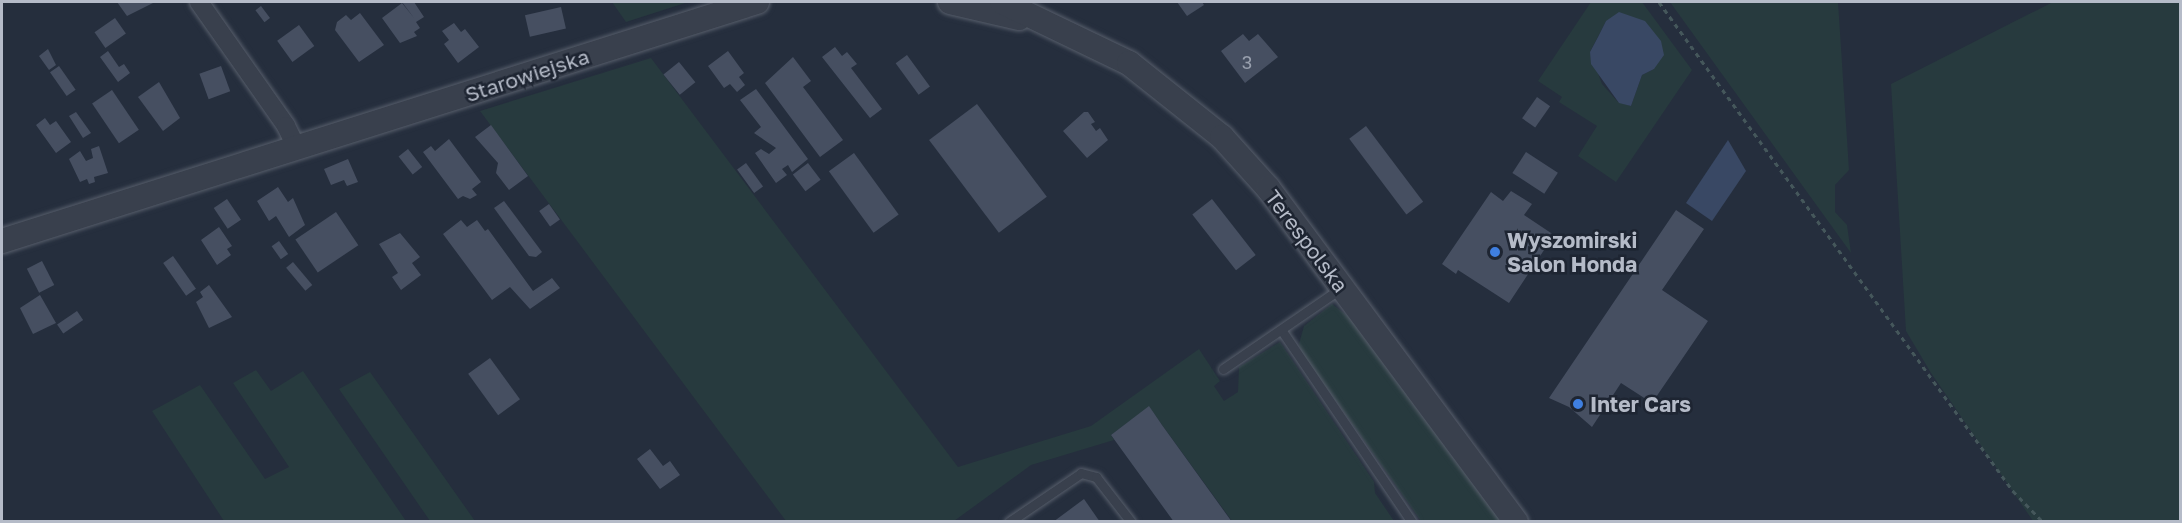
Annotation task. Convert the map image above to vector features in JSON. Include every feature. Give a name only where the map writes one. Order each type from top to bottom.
[{"type":"street","points":[[199,2],[286,126],[297,149]]},
{"type":"street","name":"Starowiejska","points":[[2,242],[757,2]]},
{"type":"street","name":"Terespolska","points":[[950,2],[1042,23]]},
{"type":"street","name":"Terespolska","points":[[1002,2],[1129,63],[1197,113],[1268,188],[1516,522]]},
{"type":"lane","points":[[1223,369],[1342,288]]},
{"type":"lane","points":[[1282,331],[1412,522]]},
{"type":"lane","points":[[1009,522],[1081,473],[1096,477],[1131,522]]},
{"type":"path","points":[[1659,2],[2006,482],[2043,522]]},
{"type":"green space","points":[[612,2],[688,2],[626,22]]},
{"type":"green space","points":[[1591,2],[1642,2],[1692,70],[1616,182],[1578,156],[1597,126],[1559,102],[1562,97],[1538,81]],"holes":[[[1606,21],[1654,69],[1642,75],[1631,106],[1618,102],[1602,84],[1590,52]]]},
{"type":"green space","points":[[1670,2],[1838,2],[1849,170],[1835,185],[1835,212],[1847,225],[1851,253]]},
{"type":"green space","points":[[2053,2],[2180,2],[2180,521],[2033,521],[1931,373],[1906,331],[1891,84]]},
{"type":"green space","points":[[651,58],[958,467],[1091,426],[1199,349],[1220,381],[1214,386],[1224,401],[1238,392],[1239,367],[1280,342],[1374,482],[1375,493],[1394,521],[1232,521],[1149,407],[1111,435],[1114,440],[1031,465],[954,521],[786,521],[480,111]]},
{"type":"green space","points":[[1332,304],[1353,320],[1504,521],[1421,521],[1302,353],[1299,344],[1304,326]]},
{"type":"green space","points":[[256,370],[271,391],[303,371],[406,521],[224,521],[152,411],[200,385],[265,479],[289,467],[233,383]]},
{"type":"green space","points":[[370,372],[475,521],[430,521],[339,389]]},
{"type":"water","points":[[1619,12],[1645,21],[1661,41],[1664,55],[1654,69],[1642,75],[1631,106],[1619,103],[1591,64],[1590,52],[1606,21]]},
{"type":"water","points":[[1728,140],[1746,171],[1712,221],[1686,203]]},
{"type":"building","points":[[117,2],[155,2],[127,16]]},
{"type":"building","points":[[402,2],[414,2],[424,17],[416,22],[420,28],[414,32],[417,36],[400,43],[382,18],[402,3],[414,18]]},
{"type":"building","points":[[1177,2],[1202,2],[1204,5],[1187,16]]},
{"type":"building","points":[[261,6],[270,18],[264,22],[255,10]]},
{"type":"building","points":[[561,7],[566,28],[530,37],[525,15]]},
{"type":"building","points":[[360,13],[384,45],[359,62],[335,30],[337,22],[346,15],[351,20]]},
{"type":"building","points":[[115,18],[126,34],[105,48],[95,32]]},
{"type":"building","points":[[454,23],[461,32],[465,29],[479,47],[458,63],[444,44],[449,40],[442,31]]},
{"type":"building","points":[[299,25],[314,46],[292,62],[277,41]]},
{"type":"building","points":[[1243,34],[1249,41],[1258,34],[1278,57],[1245,83],[1221,51]]},
{"type":"building","points":[[835,47],[842,56],[847,52],[857,64],[851,68],[882,109],[870,118],[822,57]]},
{"type":"building","points":[[48,49],[56,65],[49,70],[39,56]]},
{"type":"building","points":[[108,51],[119,67],[124,64],[130,73],[118,82],[100,57]]},
{"type":"building","points":[[728,51],[744,73],[739,77],[745,85],[737,92],[730,84],[724,88],[708,66]]},
{"type":"building","points":[[907,55],[930,87],[919,95],[896,63]]},
{"type":"building","points":[[793,57],[811,81],[803,87],[843,140],[820,157],[765,83]]},
{"type":"building","points":[[679,62],[695,82],[680,95],[663,75]]},
{"type":"building","points":[[59,66],[76,90],[67,96],[50,72]]},
{"type":"building","points":[[221,66],[230,91],[209,99],[199,74]]},
{"type":"building","points":[[159,82],[180,118],[163,131],[138,97]]},
{"type":"building","points":[[756,89],[808,159],[792,172],[788,165],[782,169],[787,175],[776,183],[755,153],[761,149],[769,154],[776,148],[754,133],[761,127],[740,100]]},
{"type":"building","points":[[112,90],[139,130],[119,143],[92,103]]},
{"type":"building","points":[[1537,97],[1550,106],[1535,127],[1522,118]]},
{"type":"building","points":[[977,104],[1047,197],[999,233],[929,140]]},
{"type":"building","points":[[76,112],[91,133],[83,138],[69,116]]},
{"type":"building","points":[[1084,112],[1088,112],[1095,122],[1091,124],[1096,131],[1100,128],[1108,140],[1087,158],[1063,131]]},
{"type":"building","points":[[45,118],[50,125],[56,121],[71,142],[56,153],[36,125]]},
{"type":"building","points":[[491,125],[528,176],[509,190],[496,173],[498,163],[475,137]]},
{"type":"building","points":[[1366,126],[1423,202],[1406,215],[1349,139]]},
{"type":"building","points":[[449,139],[481,182],[472,189],[477,195],[470,199],[463,196],[458,199],[423,152],[431,146],[435,151]]},
{"type":"building","points":[[99,146],[108,173],[94,177],[95,182],[89,184],[87,179],[80,182],[69,159],[80,151],[86,161],[93,158],[91,149]]},
{"type":"building","points":[[408,149],[422,167],[413,175],[399,156]]},
{"type":"building","points":[[1526,152],[1558,173],[1544,194],[1512,173]]},
{"type":"building","points":[[854,153],[899,214],[874,233],[829,171]]},
{"type":"building","points":[[348,159],[358,182],[347,186],[344,180],[331,185],[324,169]]},
{"type":"building","points":[[746,163],[763,186],[754,193],[737,169]]},
{"type":"building","points":[[808,163],[821,180],[805,191],[793,174]]},
{"type":"building","points":[[278,187],[288,202],[293,198],[305,225],[289,237],[276,216],[269,221],[257,201]]},
{"type":"building","points":[[1511,191],[1532,204],[1524,215],[1554,235],[1509,303],[1458,270],[1456,274],[1442,264],[1491,192],[1503,201]]},
{"type":"building","points":[[227,199],[241,220],[228,229],[214,208]]},
{"type":"building","points":[[1212,199],[1256,255],[1236,270],[1192,214]]},
{"type":"building","points":[[504,201],[542,252],[536,257],[529,256],[494,208]]},
{"type":"building","points":[[549,204],[560,220],[550,226],[539,211]]},
{"type":"building","points":[[1676,210],[1704,229],[1662,290],[1708,321],[1652,403],[1621,383],[1592,427],[1569,407],[1549,398]]},
{"type":"building","points":[[336,212],[358,245],[318,273],[295,239]]},
{"type":"building","points":[[461,220],[467,227],[477,220],[485,231],[488,229],[533,291],[552,278],[560,288],[530,309],[510,287],[492,300],[443,234]]},
{"type":"building","points":[[219,227],[232,246],[227,249],[231,255],[217,265],[201,240]]},
{"type":"building","points":[[400,233],[420,257],[412,263],[421,275],[401,290],[392,277],[398,273],[379,244]]},
{"type":"building","points":[[279,241],[288,254],[281,259],[272,246]]},
{"type":"building","points":[[173,256],[196,289],[186,296],[163,263]]},
{"type":"building","points":[[42,261],[54,285],[39,293],[27,269]]},
{"type":"building","points":[[293,262],[312,285],[305,291],[286,268]]},
{"type":"building","points":[[209,285],[232,317],[209,328],[196,302],[203,297],[200,292]]},
{"type":"building","points":[[40,295],[56,323],[33,334],[20,308]]},
{"type":"building","points":[[77,311],[83,320],[63,334],[57,324]]},
{"type":"building","points":[[490,358],[520,399],[498,415],[468,374]]},
{"type":"building","points":[[1149,406],[1232,522],[1174,522],[1111,435]]},
{"type":"building","points":[[650,449],[663,466],[670,461],[680,475],[660,489],[637,459]]},
{"type":"building","points":[[1084,499],[1100,522],[1053,522]]},
{"type":"place","name":"Wyszomirski Salon Honda","points":[[1495,252]]},
{"type":"place","name":"Inter Cars","points":[[1578,404]]}]
